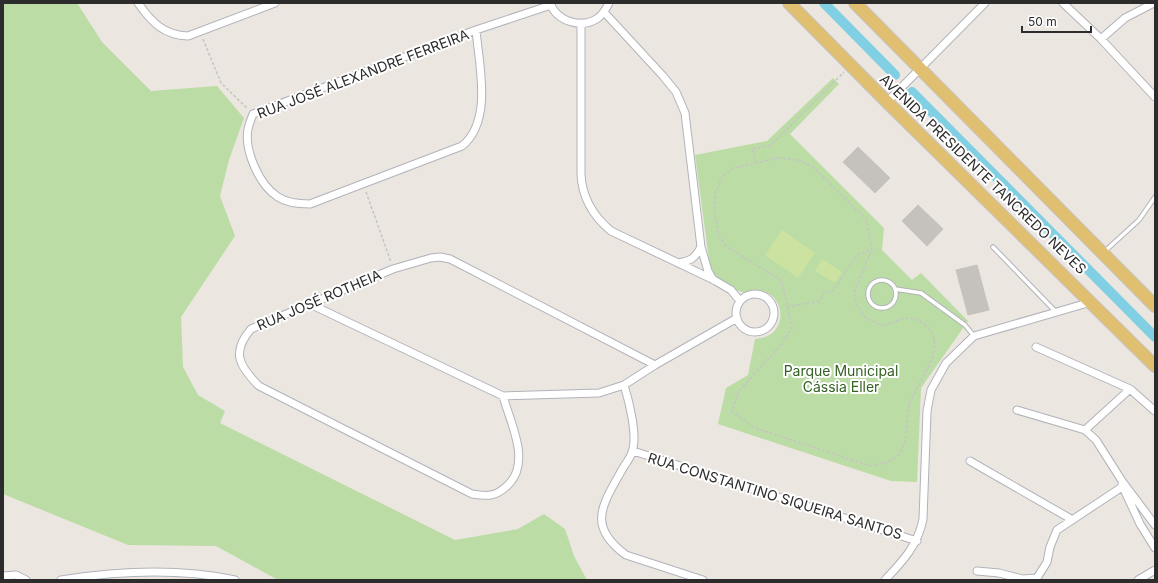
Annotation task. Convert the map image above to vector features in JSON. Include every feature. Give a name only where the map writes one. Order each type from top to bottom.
[{"type":"main road","name":"AVENIDA PRESIDENTE TANCREDO NEVES","points":[[789,3],[887,102],[1092,302],[1155,366]]},
{"type":"main road","name":"AVENIDA PRESIDENTE TANCREDO NEVES","points":[[855,3],[1103,253],[1153,300]]},
{"type":"street","points":[[138,3],[152,22],[176,36],[188,36],[275,3]]},
{"type":"street","points":[[551,4],[563,19],[581,23],[598,18],[604,12],[609,3]]},
{"type":"street","points":[[887,102],[985,3]]},
{"type":"street","points":[[1063,3],[1101,39],[1155,96]]},
{"type":"street","points":[[1101,39],[1125,18],[1154,3]]},
{"type":"street","name":"RUA JOSÉ ALEXANDRE FERREIRA","points":[[476,30],[482,99],[481,116],[470,139],[462,146],[310,204],[299,204],[278,197],[269,189],[249,156],[248,129],[253,114],[476,30],[551,4]]},
{"type":"street","points":[[604,12],[676,92],[685,113],[701,247],[708,271],[714,280]]},
{"type":"street","points":[[581,23],[581,174],[584,194],[594,214],[612,231],[714,280],[731,290],[740,301]]},
{"type":"street","points":[[678,263],[690,261],[696,256],[701,247]]},
{"type":"street","name":"RUA JOSÉ ROTHEIA","points":[[502,396],[517,444],[519,463],[517,472],[504,489],[491,495],[472,494],[259,386],[246,374],[240,362],[239,349],[243,338],[251,329],[393,269],[431,258],[440,257],[450,259],[655,365]]},
{"type":"street","points":[[753,294],[768,298],[774,312],[772,320],[768,326],[762,331],[754,332],[746,330],[740,325],[737,318],[736,309],[740,301],[746,296],[753,294]]},
{"type":"street","name":"RUA CONSTANTINO SIQUEIRA SANTOS","points":[[885,580],[906,559],[917,541],[923,519],[927,411],[931,390],[946,363],[974,336],[1092,302]]},
{"type":"street","points":[[310,304],[502,396],[599,392],[624,385],[655,365],[737,318]]},
{"type":"street","points":[[1036,347],[1130,389],[1155,411]]},
{"type":"street","name":"RUA CONSTANTINO SIQUEIRA SANTOS","points":[[624,385],[629,401],[633,451],[603,505],[601,518],[604,530],[616,548],[626,555],[703,580]]},
{"type":"street","points":[[1085,430],[1130,389]]},
{"type":"street","points":[[1017,410],[1085,430],[1096,440],[1123,484],[1155,525]]},
{"type":"street","name":"RUA CONSTANTINO SIQUEIRA SANTOS","points":[[633,451],[917,541]]},
{"type":"street","points":[[970,461],[1071,519]]},
{"type":"street","points":[[977,571],[999,573],[1022,579],[1037,578],[1047,562],[1050,547],[1057,530],[1123,484]]},
{"type":"street","points":[[1123,484],[1140,524],[1155,548]]},
{"type":"street","points":[[1138,580],[1155,570]]},
{"type":"street","points":[[61,580],[153,572],[217,576],[235,580]]},
{"type":"street","points":[[3,576],[16,575],[26,580]]},
{"type":"lane","points":[[1103,253],[1139,220],[1155,197]]},
{"type":"lane","points":[[993,247],[1057,312]]},
{"type":"lane","points":[[895,289],[894,301],[888,307],[879,308],[869,299],[869,289],[876,282],[885,281],[895,289],[921,293],[965,325],[974,336]]},
{"type":"path","points":[[200,32],[221,83],[253,114]]},
{"type":"path","points":[[756,162],[752,149],[771,146],[835,80]]},
{"type":"path","points":[[778,158],[798,160],[813,167],[866,219],[872,249],[854,292],[856,304],[866,318],[884,326],[905,317],[920,321],[931,330],[935,344],[933,358],[910,406],[905,436],[900,454],[890,461],[871,466],[755,428],[732,412],[738,392],[780,346],[792,328],[782,281],[727,247],[719,236],[715,216],[715,194],[723,176],[734,168],[778,158]]},
{"type":"path","points":[[363,183],[393,269]]},
{"type":"path","points":[[787,307],[819,301],[825,292],[833,291],[857,255],[872,249]]},
{"type":"green space","points":[[3,3],[77,3],[102,42],[151,91],[217,86],[244,118],[229,160],[220,196],[235,236],[181,317],[183,367],[198,395],[225,411],[220,423],[455,540],[518,529],[544,514],[565,529],[574,556],[587,580],[278,580],[216,546],[128,545],[3,494]]},
{"type":"green space","name":"Parque Municipal Cássia Eller","points":[[833,78],[839,84],[790,134],[884,228],[882,250],[912,280],[921,273],[968,321],[921,388],[917,482],[891,481],[718,424],[726,388],[748,375],[755,339],[767,336],[776,329],[780,319],[780,308],[775,299],[766,292],[759,291],[747,293],[736,290],[716,276],[710,267],[695,155],[767,141]]},
{"type":"green space","points":[[782,230],[815,253],[798,278],[765,255]]},
{"type":"green space","points":[[822,259],[842,272],[835,283],[815,271]]},
{"type":"building","points":[[858,147],[890,178],[875,193],[843,162]]},
{"type":"building","points":[[918,205],[943,229],[927,246],[902,221]]},
{"type":"building","points":[[977,265],[989,310],[968,315],[956,270]]},
{"type":"waterway","points":[[824,3],[895,75]]},
{"type":"waterway","points":[[912,92],[1155,337]]}]
